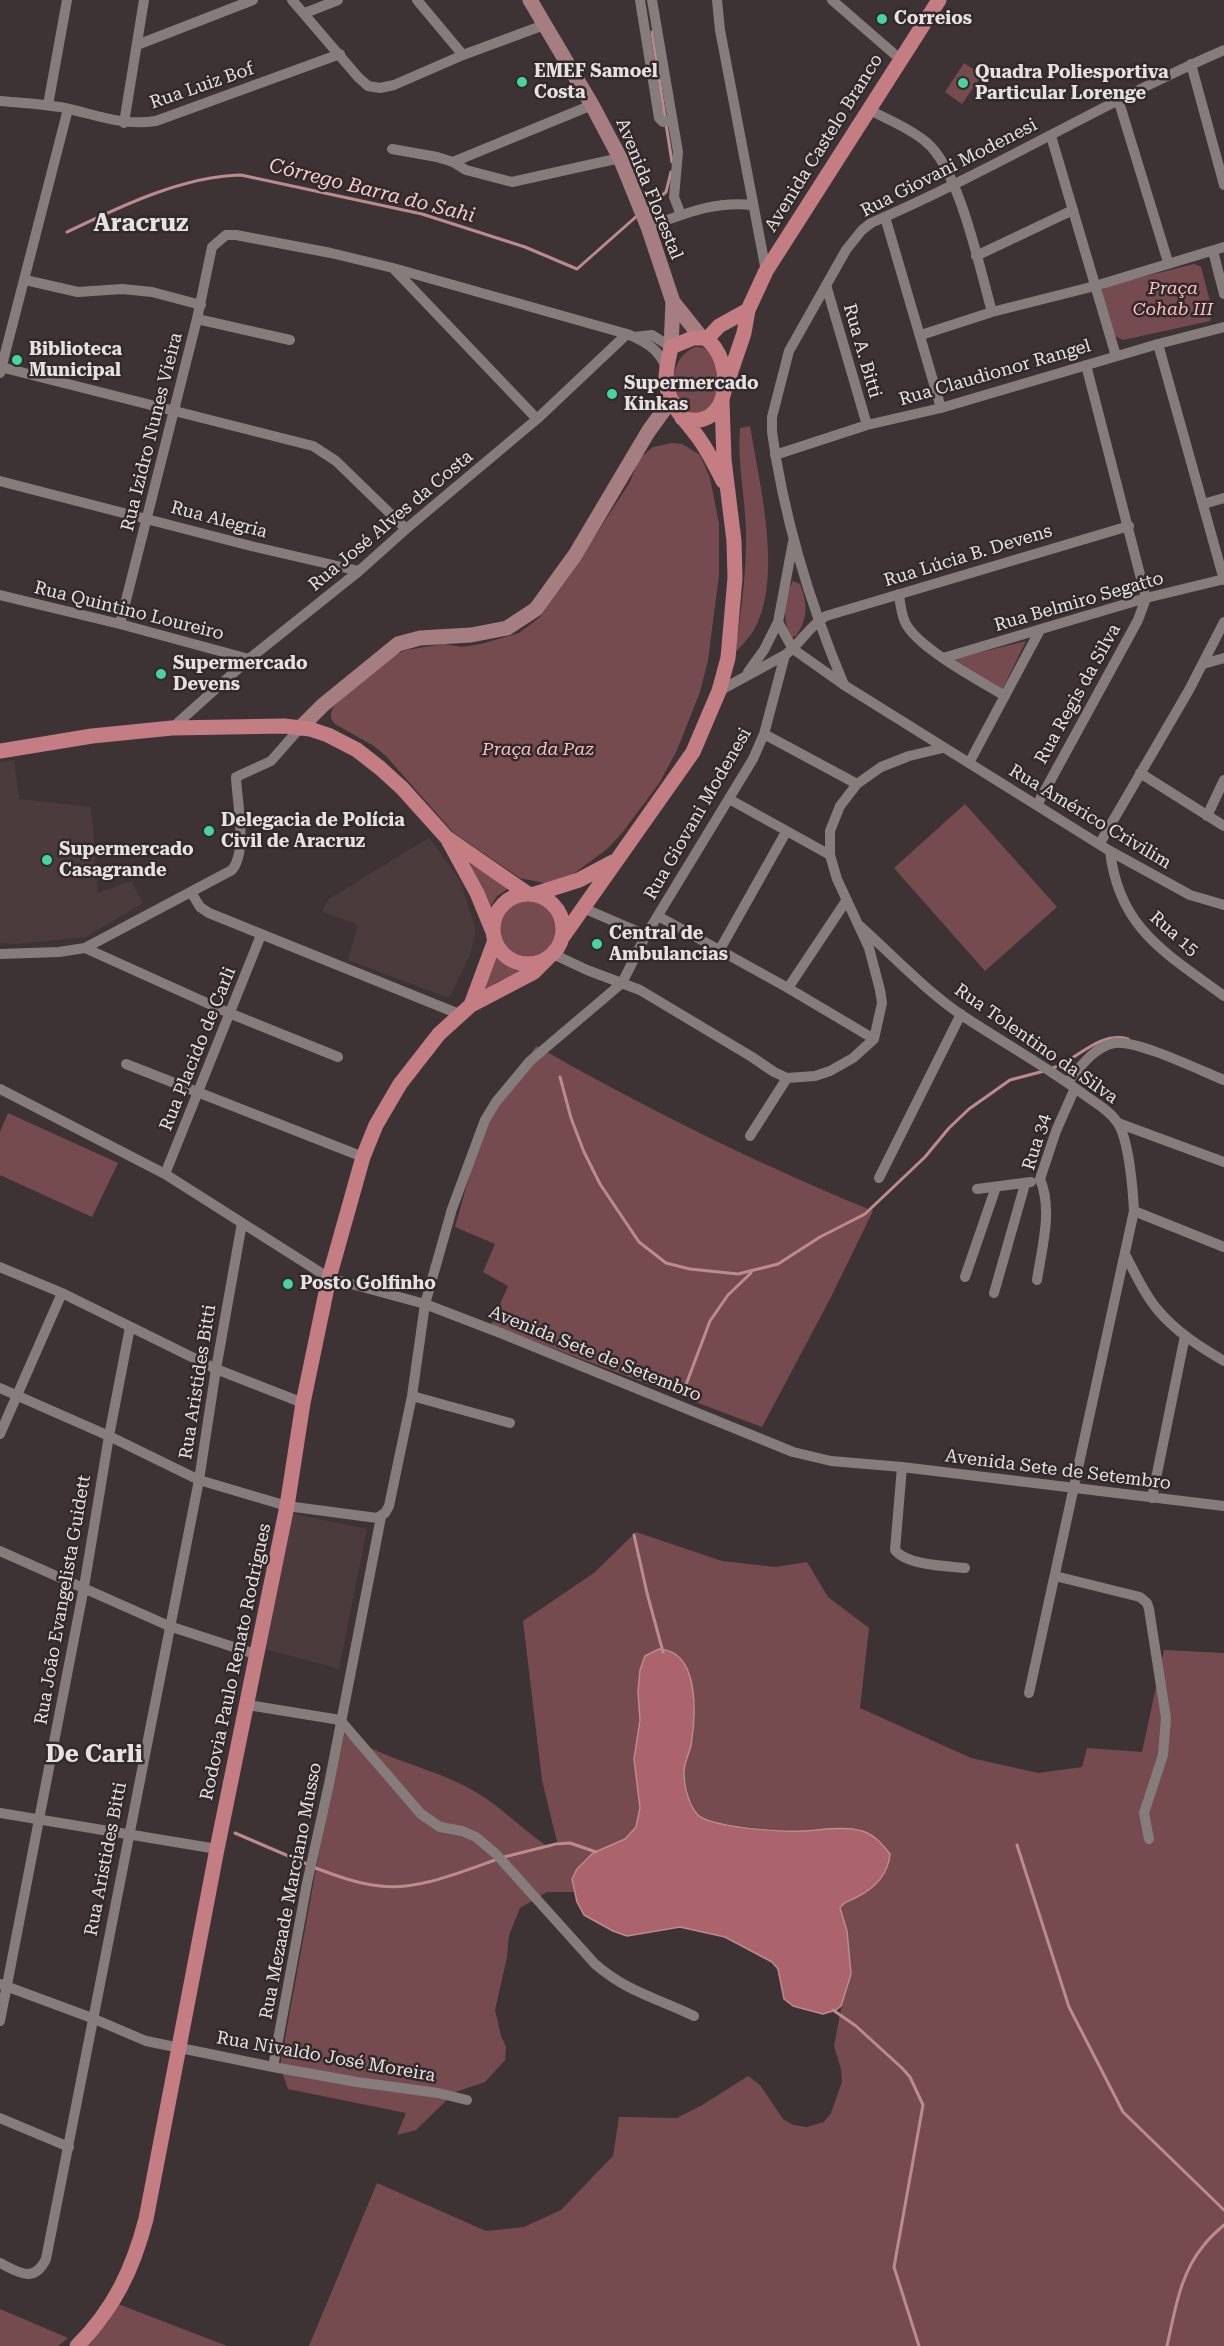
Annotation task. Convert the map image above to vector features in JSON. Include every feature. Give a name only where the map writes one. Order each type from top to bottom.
[{"type":"main road","name":"Avenida Castelo Branco","points":[[562,938],[693,752],[719,691],[728,658],[735,578],[734,541],[721,429],[723,395],[744,333],[748,310],[766,271],[939,0]]},
{"type":"main road","points":[[727,489],[699,440],[671,400],[667,369],[671,347],[693,338],[704,338],[719,326],[748,310]]},
{"type":"main road","points":[[682,418],[694,421],[706,418],[716,410],[723,395],[723,364],[716,349],[704,338]]},
{"type":"main road","points":[[0,751],[92,736],[172,728],[253,725],[310,729],[340,740],[380,768],[402,788],[447,838],[477,893],[502,953],[514,961],[535,964],[551,956]]},
{"type":"main road","points":[[447,838],[532,894],[548,900],[558,910],[563,924],[562,938],[551,956],[534,972],[465,1009]]},
{"type":"main road","name":"Avenida Castelo Branco","points":[[532,894],[579,880],[615,860]]},
{"type":"main road","points":[[465,1009],[494,936],[493,922],[502,905],[510,898],[532,894]]},
{"type":"main road","name":"Rodovia Paulo Renato Rodrigues","points":[[77,2346],[99,2325],[117,2297],[140,2242],[287,1506],[303,1403],[329,1278],[363,1157],[376,1125],[400,1084],[429,1046],[465,1009]]},
{"type":"street","points":[[48,105],[66,0]]},
{"type":"street","points":[[124,123],[144,0]]},
{"type":"street","points":[[137,45],[253,0]]},
{"type":"street","points":[[292,0],[358,77],[368,86],[380,88],[394,85],[463,55],[544,25]]},
{"type":"street","points":[[305,13],[338,0]]},
{"type":"street","points":[[417,0],[463,55]]},
{"type":"street","name":"Avenida Florestal","points":[[530,0],[592,105],[620,158],[648,227],[673,302],[671,347]]},
{"type":"street","points":[[640,0],[659,118],[663,122],[672,120]]},
{"type":"street","points":[[652,0],[678,152],[674,197],[681,215]]},
{"type":"street","points":[[717,0],[720,30],[766,271]]},
{"type":"street","points":[[832,0],[900,59]]},
{"type":"street","name":"Rua Giovani Modenesi","points":[[746,675],[764,650],[778,622],[794,539],[775,455],[772,417],[789,351],[846,250],[862,230],[871,223],[1051,136],[1118,99],[1224,50]]},
{"type":"street","name":"Rua Luiz Bof","points":[[0,101],[48,105],[124,123],[156,121],[340,54]]},
{"type":"street","points":[[1191,64],[1224,185]]},
{"type":"street","points":[[1118,99],[1168,262]]},
{"type":"street","points":[[453,162],[592,105]]},
{"type":"street","points":[[68,109],[1,371],[174,410],[314,446],[336,461],[406,529]]},
{"type":"street","points":[[870,110],[927,142],[955,183],[992,312]]},
{"type":"street","points":[[1051,136],[1116,356]]},
{"type":"street","points":[[392,149],[437,157],[487,177],[512,182],[620,158]]},
{"type":"street","points":[[648,227],[718,204],[752,205]]},
{"type":"street","points":[[976,256],[1073,210]]},
{"type":"street","points":[[885,217],[941,408]]},
{"type":"street","name":"Rua Izidro Nunes Vieira","points":[[120,624],[201,305],[212,247],[226,235],[236,235],[331,253],[393,268]]},
{"type":"street","points":[[921,334],[992,312],[1095,286],[1168,262],[1224,247]]},
{"type":"street","points":[[1213,251],[1224,294]]},
{"type":"street","points":[[393,268],[630,336],[648,344],[657,352],[667,369]]},
{"type":"street","points":[[393,268],[537,419]]},
{"type":"street","points":[[25,280],[78,292],[122,289],[152,292],[201,305]]},
{"type":"street","name":"Rua A. Bitti","points":[[826,285],[867,425]]},
{"type":"street","name":"Avenida Florestal","points":[[673,302],[704,338]]},
{"type":"street","points":[[197,319],[291,340]]},
{"type":"street","name":"Rua Claudionor Rangel","points":[[775,455],[867,425],[941,408],[1116,356],[1224,327]]},
{"type":"street","points":[[630,336],[652,335],[671,347]]},
{"type":"street","name":"Rua José Alves da Costa","points":[[172,728],[249,659],[359,571],[537,419],[630,336]]},
{"type":"street","points":[[1158,344],[1224,579]]},
{"type":"street","points":[[1086,365],[1146,598]]},
{"type":"street","points":[[0,954],[59,952],[85,948],[232,870],[239,862],[241,849],[236,777],[271,761],[324,705],[398,644],[420,638],[471,635],[507,628],[536,609],[575,555],[648,432],[671,400]]},
{"type":"street","name":"Rua Alegria","points":[[0,481],[251,546],[359,571]]},
{"type":"street","points":[[1203,504],[1224,498]]},
{"type":"street","name":"Rua Lúcia B. Devens","points":[[818,621],[826,616],[1129,525]]},
{"type":"street","points":[[794,539],[818,621],[844,685]]},
{"type":"street","points":[[785,581],[793,575],[804,578]]},
{"type":"street","name":"Rua Belmiro Segatto","points":[[943,658],[1146,598],[1224,579]]},
{"type":"street","points":[[899,594],[905,623],[915,635],[943,658],[1005,696]]},
{"type":"street","name":"Rua Quintino Loureiro","points":[[0,595],[249,659]]},
{"type":"street","name":"Rua Regis da Silva","points":[[1036,805],[1138,620],[1146,598]]},
{"type":"street","points":[[719,691],[789,652],[818,621]]},
{"type":"street","points":[[778,622],[789,652]]},
{"type":"street","points":[[1100,843],[1203,664],[1224,622]]},
{"type":"street","points":[[969,763],[1040,630]]},
{"type":"street","name":"Rua Giovani Modenesi","points":[[622,983],[646,935],[753,759],[764,734],[789,652]]},
{"type":"street","name":"Rua Américo Crivilim","points":[[789,652],[1110,851],[1190,894],[1224,905]]},
{"type":"street","points":[[1203,664],[1224,658]]},
{"type":"street","points":[[764,734],[857,784]]},
{"type":"street","points":[[551,956],[640,990],[787,1078],[815,1076],[830,1071],[853,1058],[874,1039],[880,1019],[880,990],[869,948],[837,879],[830,855],[830,831],[840,806],[857,784],[880,767],[909,756],[943,748]]},
{"type":"street","points":[[1140,773],[1224,826]]},
{"type":"street","points":[[1207,816],[1224,780]]},
{"type":"street","points":[[729,799],[830,855]]},
{"type":"street","points":[[719,951],[786,832]]},
{"type":"street","name":"Rua 15","points":[[1110,851],[1118,890],[1133,919],[1152,940],[1224,996]]},
{"type":"street","points":[[191,892],[200,907],[209,913],[261,935],[465,1009]]},
{"type":"street","points":[[788,988],[846,901]]},
{"type":"street","points":[[583,908],[646,935]]},
{"type":"street","points":[[658,916],[874,1039]]},
{"type":"street","name":"Rua Tolentino da Silva","points":[[860,926],[916,978],[961,1014],[1072,1085],[1118,1123],[1128,1159],[1133,1185],[1134,1211],[1126,1256],[1029,1693]]},
{"type":"street","name":"Rua Placido de Carli","points":[[165,1174],[261,935]]},
{"type":"street","points":[[85,948],[229,1013],[338,1057]]},
{"type":"street","name":"Rua Mezaade Marciano Musso","points":[[273,2067],[307,1882],[329,1784],[381,1517],[388,1506],[412,1395],[425,1304],[466,1168],[484,1120],[530,1061],[622,983]]},
{"type":"street","points":[[879,1178],[961,1014]]},
{"type":"street","name":"Rua 34","points":[[1037,1280],[1046,1207],[1044,1189],[1040,1179],[1081,1065],[1098,1050],[1114,1043],[1130,1044],[1224,1080]]},
{"type":"street","points":[[126,1064],[363,1157]]},
{"type":"street","points":[[750,1137],[787,1078]]},
{"type":"street","name":"Avenida Sete de Setembro","points":[[0,1089],[165,1174],[329,1278],[425,1304],[793,1452],[831,1461],[902,1467],[1224,1506]]},
{"type":"street","points":[[1118,1123],[1224,1162]]},
{"type":"street","points":[[977,1189],[1025,1184],[1040,1179]]},
{"type":"street","points":[[994,1293],[1025,1184]]},
{"type":"street","points":[[965,1277],[996,1187]]},
{"type":"street","points":[[1134,1211],[1224,1247]]},
{"type":"street","name":"Rua Aristides Bitti","points":[[0,2263],[23,2274],[34,2273],[41,2268],[46,2259],[199,1480],[242,1223]]},
{"type":"street","points":[[1126,1256],[1155,1308],[1185,1336],[1224,1361]]},
{"type":"street","points":[[0,1267],[62,1293],[216,1369],[303,1403]]},
{"type":"street","points":[[0,1434],[62,1293]]},
{"type":"street","name":"Rua João Evangelista Guidett","points":[[0,2021],[3,1985],[84,1587],[130,1327]]},
{"type":"street","points":[[1152,1498],[1185,1336]]},
{"type":"street","points":[[0,1388],[109,1436],[199,1480],[287,1506],[381,1517]]},
{"type":"street","points":[[412,1395],[510,1423]]},
{"type":"street","points":[[902,1467],[895,1550],[908,1560],[964,1568]]},
{"type":"street","points":[[0,1551],[169,1626],[258,1655]]},
{"type":"street","points":[[1055,1576],[1134,1595],[1147,1603],[1166,1729],[1163,1755],[1144,1813],[1149,1839]]},
{"type":"street","points":[[248,1705],[340,1720],[421,1814],[440,1827],[462,1831],[476,1838],[496,1854],[610,1978],[633,1991],[694,2016]]},
{"type":"street","points":[[0,1814],[217,1849]]},
{"type":"street","name":"Rua Nivaldo José Moreira","points":[[3,1985],[146,2041],[273,2067],[438,2093],[467,2100]]},
{"type":"street","points":[[0,2118],[69,2147]]},
{"type":"shaded area","name":"Supermercado Casagrande","points":[[14,760],[19,799],[91,807],[98,893],[131,881],[143,903],[86,937],[16,944],[0,943],[0,762]]},
{"type":"shaded area","points":[[429,838],[460,880],[475,927],[470,955],[449,998],[348,960],[358,925],[322,911],[329,899]]},
{"type":"shaded area","points":[[284,1512],[367,1529],[339,1669],[258,1647]]},
{"type":"shaded area","points":[[659,1649],[672,1652],[682,1661],[692,1686],[693,1732],[684,1775],[688,1796],[697,1814],[716,1823],[764,1830],[855,1830],[874,1837],[890,1854],[889,1862],[879,1880],[840,1908],[847,1931],[851,1974],[841,2006],[836,2010],[823,2014],[793,2006],[784,1999],[778,1969],[772,1962],[725,1937],[680,1927],[627,1936],[584,1915],[577,1902],[572,1879],[577,1869],[593,1853],[625,1839],[636,1827],[640,1808],[634,1759],[640,1720],[638,1692],[640,1670],[645,1656]]},
{"type":"green space","name":"Quadra Poliesportiva Particular Lorenge","points":[[964,63],[982,75],[962,104],[945,92]]},
{"type":"green space","name":"Praça Cohab III","points":[[1194,264],[1201,267],[1213,313],[1210,321],[1123,340],[1113,335],[1100,291],[1111,285]]},
{"type":"green space","points":[[695,347],[704,348],[715,360],[717,388],[715,397],[706,411],[688,415],[676,400],[673,384],[678,362]]},
{"type":"green space","points":[[750,426],[763,499],[768,579],[764,603],[757,624],[735,653],[746,560],[740,428]]},
{"type":"green space","name":"Praça da Paz","points":[[672,443],[682,444],[700,455],[710,478],[719,524],[719,575],[708,660],[700,692],[677,750],[660,782],[622,833],[607,849],[568,878],[544,883],[520,878],[454,833],[386,756],[374,746],[333,722],[332,710],[393,656],[406,650],[444,644],[462,647],[481,644],[519,633],[540,617],[630,482],[639,459],[653,447]]},
{"type":"green space","points":[[793,581],[800,584],[806,611],[800,629],[796,636],[792,637],[785,617],[785,609],[787,594]]},
{"type":"green space","points":[[1026,641],[1001,692],[954,659]]},
{"type":"green space","points":[[965,804],[1057,907],[985,971],[894,868]]},
{"type":"green space","points":[[469,863],[509,888],[497,896],[489,909],[483,888]]},
{"type":"green space","points":[[522,898],[534,898],[545,903],[553,911],[558,928],[556,940],[545,953],[534,958],[522,958],[511,953],[503,945],[498,934],[498,922],[503,911],[511,903]]},
{"type":"green space","points":[[494,954],[507,965],[523,971],[497,982],[475,997]]},
{"type":"green space","points":[[536,1046],[702,1134],[873,1211],[830,1299],[762,1427],[491,1325],[508,1286],[483,1272],[495,1244],[455,1227],[483,1128]]},
{"type":"green space","points":[[8,1113],[118,1163],[92,1217],[0,1175],[0,1132]]},
{"type":"green space","points":[[636,1532],[722,1561],[775,1567],[807,1562],[828,1597],[869,1628],[860,1708],[971,1758],[1038,1773],[1082,1767],[1087,1748],[1142,1752],[1164,1650],[1224,1653],[1224,2346],[309,2346],[377,2183],[486,2231],[524,2227],[561,2210],[613,2156],[619,2117],[677,2118],[748,2076],[760,2085],[783,2119],[793,2125],[807,2127],[824,2122],[831,2113],[842,2082],[841,2069],[834,2046],[843,1999],[851,1974],[847,1931],[840,1908],[843,1902],[869,1889],[888,1867],[861,1831],[783,1831],[714,1823],[702,1819],[689,1798],[684,1774],[685,1760],[691,1746],[690,1675],[638,1692],[640,1720],[634,1760],[640,1808],[636,1827],[625,1839],[593,1853],[572,1879],[574,1892],[547,1892],[520,1908],[509,1935],[507,1957],[495,2010],[506,2047],[505,2060],[485,2082],[455,2092],[416,2130],[397,2135],[406,2113],[288,2089],[280,2066],[341,1732],[371,1749],[467,1787],[489,1800],[548,1847],[558,1846],[542,1780],[523,1621],[594,1573]]},
{"type":"green space","points":[[118,2304],[227,2346],[84,2346],[108,2322]]},
{"type":"green space","points":[[0,2309],[68,2338],[58,2346],[0,2346]]},
{"type":"waterway","name":"Córrego Barra do Sahi","points":[[652,32],[665,118]]},
{"type":"waterway","name":"Córrego Barra do Sahi","points":[[666,124],[672,162]]},
{"type":"waterway","name":"Córrego Barra do Sahi","points":[[646,209],[666,192],[671,172]]},
{"type":"waterway","name":"Córrego Barra do Sahi","points":[[67,232],[152,194],[197,181],[241,175],[422,214],[525,247],[577,269],[638,215]]},
{"type":"waterway","points":[[1053,1068],[1098,1042],[1117,1038],[1128,1039]]},
{"type":"waterway","points":[[560,1077],[571,1118],[584,1152],[600,1184],[639,1242],[666,1263],[690,1269],[738,1274],[778,1264],[820,1237],[865,1214],[925,1157],[949,1128],[969,1109],[1010,1080],[1044,1071]]},
{"type":"waterway","points":[[684,1390],[710,1321],[728,1295],[751,1273]]},
{"type":"waterway","points":[[634,1535],[663,1652]]},
{"type":"waterway","points":[[235,1833],[307,1864]]},
{"type":"waterway","points":[[504,1857],[556,1844],[570,1843],[596,1852]]},
{"type":"waterway","points":[[1017,1845],[1069,2007],[1123,2112],[1224,2210]]},
{"type":"waterway","points":[[313,1867],[363,1883],[394,1887],[440,1879],[498,1859]]},
{"type":"waterway","points":[[833,2010],[856,2026],[902,2068],[910,2077],[923,2105],[894,2267],[919,2346]]},
{"type":"waterway","points":[[1167,2346],[1176,2306],[1189,2268],[1206,2242],[1224,2225]]},
{"type":"place","name":"Correios","points":[[882,19]]},
{"type":"place","name":"EMEF Samoel Costa","points":[[522,82]]},
{"type":"place","name":"Quadra Poliesportiva Particular Lorenge","points":[[963,83]]},
{"type":"place","name":"Biblioteca Municipal","points":[[17,360]]},
{"type":"place","name":"Supermercado Kinkas","points":[[612,394]]},
{"type":"place","name":"Supermercado Devens","points":[[161,674]]},
{"type":"place","name":"Delegacia de Polícia Civil de Aracruz","points":[[209,831]]},
{"type":"place","name":"Supermercado Casagrande","points":[[47,860]]},
{"type":"place","name":"Central de Ambulancias","points":[[597,944]]},
{"type":"place","name":"Posto Golfinho","points":[[288,1284]]},
{"type":"district","name":"Aracruz","points":[[141,224]]},
{"type":"district","name":"De Carli","points":[[94,1755]]}]
